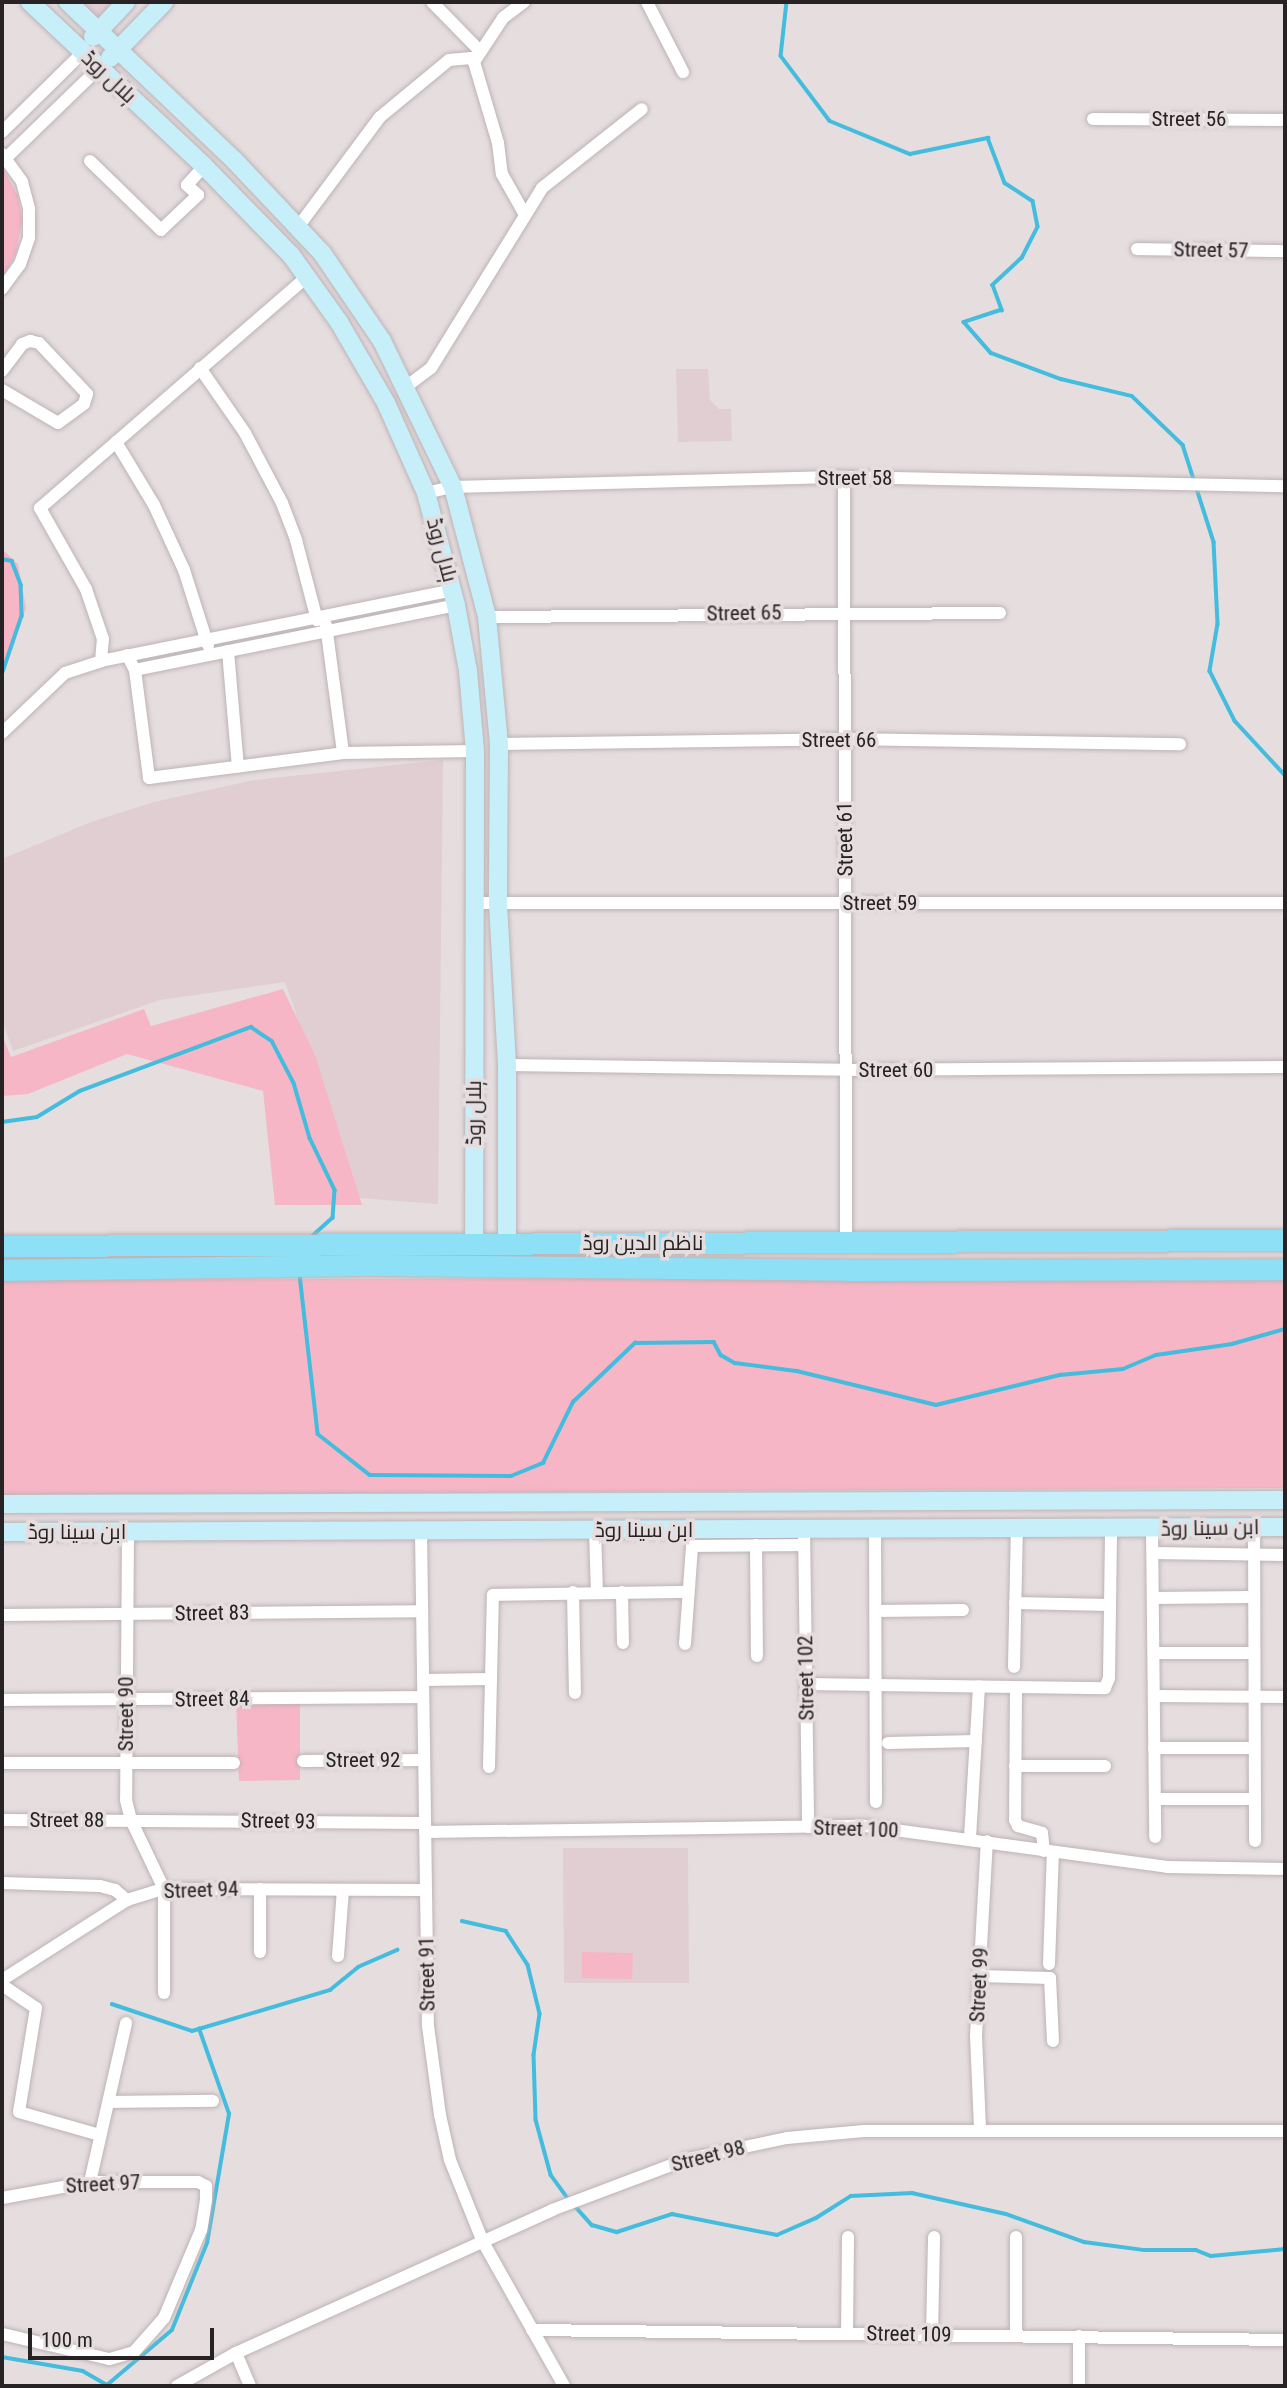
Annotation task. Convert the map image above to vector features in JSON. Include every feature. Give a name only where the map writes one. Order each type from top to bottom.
[{"type":"main road","name":"ناظم الدین روڈ","points":[[2,1270],[328,1266],[381,1254],[474,1244],[1285,1240]]},
{"type":"main road","points":[[1193,1241],[1194,1269]]},
{"type":"main road","name":"ناظم الدین روڈ","points":[[2,1246],[272,1245],[333,1242],[381,1254],[692,1267],[1285,1269]]},
{"type":"main road","points":[[692,1267],[693,1243]]},
{"type":"street","name":"ہلال روڈ","points":[[30,2],[204,166],[307,277],[386,403],[426,494],[454,598],[468,671],[475,751],[474,1244]]},
{"type":"street","name":"ہلال روڈ","points":[[68,2],[298,227],[343,283],[407,386],[453,487],[487,617],[499,744],[498,904],[507,1065],[508,1244]]},
{"type":"street","points":[[2,132],[83,52],[98,30],[126,2]]},
{"type":"street","points":[[2,289],[20,264],[29,238],[29,209],[22,182],[4,156],[119,50],[164,2]]},
{"type":"street","points":[[432,2],[477,54],[502,174],[524,213]]},
{"type":"street","points":[[298,227],[380,117],[449,60],[477,54],[503,18],[524,2]]},
{"type":"street","points":[[647,2],[683,72]]},
{"type":"street","points":[[407,386],[431,368],[524,213],[542,188],[642,109]]},
{"type":"street","name":"Street 56","points":[[1093,119],[1285,120]]},
{"type":"street","points":[[90,162],[161,230],[198,195],[187,185],[204,166]]},
{"type":"street","name":"Street 57","points":[[1137,249],[1285,251]]},
{"type":"street","points":[[101,661],[103,639],[86,589],[40,508],[307,277]]},
{"type":"street","points":[[2,371],[6,354],[22,344],[39,344],[85,386],[88,394],[84,404],[58,423],[2,390]]},
{"type":"street","points":[[200,368],[245,433],[282,503],[296,540],[323,623],[343,753]]},
{"type":"street","points":[[116,442],[164,526],[211,655]]},
{"type":"street","name":"Street 58","points":[[426,494],[453,487],[844,477],[1285,486]]},
{"type":"street","name":"Street 61","points":[[844,477],[846,1242]]},
{"type":"street","points":[[2,733],[65,673],[101,661],[207,639],[323,623],[454,598]]},
{"type":"street","name":"Street 65","points":[[487,617],[846,611],[1000,613]]},
{"type":"street","points":[[135,670],[228,652],[323,623]]},
{"type":"street","points":[[228,652],[238,767]]},
{"type":"street","points":[[127,655],[135,670],[149,778],[343,753],[475,751]]},
{"type":"street","name":"Street 66","points":[[499,744],[843,739],[1180,744]]},
{"type":"street","name":"Street 59","points":[[475,902],[1285,903]]},
{"type":"street","name":"Street 60","points":[[507,1065],[846,1070],[1285,1067]]},
{"type":"street","name":"ابن سینا روڈ","points":[[2,1504],[1285,1500]]},
{"type":"street","points":[[424,1531],[427,1502]]},
{"type":"street","points":[[1254,1527],[1255,1841]]},
{"type":"street","name":"ابن سینا روڈ","points":[[2,1532],[595,1530],[804,1537],[875,1528],[1285,1527]]},
{"type":"street","points":[[875,1528],[876,1802]]},
{"type":"street","points":[[1014,1667],[1017,1528]]},
{"type":"street","points":[[1152,1528],[1155,1837]]},
{"type":"street","points":[[806,1684],[1105,1688],[1111,1529]]},
{"type":"street","points":[[595,1530],[597,1592]]},
{"type":"street","name":"Street 90","points":[[128,1531],[125,1700],[131,1820],[164,1889]]},
{"type":"street","name":"Street 91","points":[[424,1531],[422,1611],[428,2026],[439,2115],[450,2160],[483,2242],[564,2386]]},
{"type":"street","points":[[685,1644],[692,1546],[756,1545],[804,1537]]},
{"type":"street","name":"Street 102","points":[[804,1537],[808,1827]]},
{"type":"street","points":[[756,1545],[757,1656]]},
{"type":"street","points":[[1153,1553],[1285,1555]]},
{"type":"street","points":[[573,1592],[575,1693]]},
{"type":"street","points":[[622,1592],[624,1643]]},
{"type":"street","points":[[489,1767],[493,1595],[687,1592]]},
{"type":"street","points":[[1153,1598],[1253,1597]]},
{"type":"street","points":[[1015,1603],[1110,1605]]},
{"type":"street","points":[[876,1611],[963,1610]]},
{"type":"street","name":"Street 83","points":[[2,1615],[422,1611]]},
{"type":"street","points":[[1154,1653],[1253,1653]]},
{"type":"street","points":[[423,1680],[490,1679]]},
{"type":"street","points":[[970,1838],[979,1686]]},
{"type":"street","points":[[1016,1687],[1016,1824],[1042,1833],[1049,1851],[1049,1964]]},
{"type":"street","points":[[1154,1696],[1285,1697]]},
{"type":"street","name":"Street 84","points":[[2,1700],[423,1697]]},
{"type":"street","points":[[888,1743],[976,1741]]},
{"type":"street","points":[[1154,1748],[1254,1748]]},
{"type":"street","name":"Street 92","points":[[303,1761],[424,1760]]},
{"type":"street","points":[[2,1763],[234,1763]]},
{"type":"street","points":[[1015,1766],[1105,1766]]},
{"type":"street","points":[[1155,1799],[1254,1799]]},
{"type":"street","name":"Street 88","points":[[2,1820],[131,1820]]},
{"type":"street","name":"Street 93","points":[[131,1820],[424,1827]]},
{"type":"street","name":"Street 100","points":[[424,1827],[865,1826],[970,1838],[1167,1867],[1285,1869]]},
{"type":"street","name":"Street 99","points":[[979,2128],[979,1976],[987,1841]]},
{"type":"street","points":[[2,1883],[100,1886],[115,1890],[127,1900]]},
{"type":"street","points":[[164,1889],[164,1993]]},
{"type":"street","name":"Street 94","points":[[2,1982],[127,1900],[164,1889],[425,1890]]},
{"type":"street","points":[[260,1889],[260,1952]]},
{"type":"street","points":[[338,1956],[343,1890]]},
{"type":"street","points":[[979,1976],[1049,1978],[1053,2041]]},
{"type":"street","points":[[2,1982],[36,2008],[19,2112],[100,2135]]},
{"type":"street","points":[[90,2182],[126,2023]]},
{"type":"street","points":[[109,2102],[213,2101]]},
{"type":"street","name":"Street 98","points":[[177,2386],[236,2353],[565,2204],[631,2177],[688,2159],[787,2138],[979,2128],[1285,2130]]},
{"type":"street","name":"Street 97","points":[[2,2198],[90,2182],[198,2182],[205,2186],[201,2230],[172,2301],[154,2334],[134,2352],[109,2359],[2,2334]]},
{"type":"street","points":[[847,2334],[848,2237]]},
{"type":"street","points":[[932,2335],[934,2237]]},
{"type":"street","points":[[1016,2237],[1016,2336]]},
{"type":"street","name":"Street 109","points":[[532,2330],[1285,2340]]},
{"type":"street","points":[[1079,2336],[1079,2386]]},
{"type":"street","points":[[236,2353],[250,2386]]},
{"type":"shaded area","points":[[70,2],[126,2],[98,30]]},
{"type":"shaded area","points":[[2,166],[18,196],[22,220],[16,254],[2,278]]},
{"type":"shaded area","points":[[676,369],[708,369],[710,400],[719,409],[731,409],[732,441],[678,442]]},
{"type":"shaded area","points":[[2,549],[18,564],[26,608],[2,679]]},
{"type":"shaded area","points":[[443,760],[438,1204],[359,1198],[285,982],[160,1000],[13,1051],[2,1020],[2,859],[91,822],[154,802],[254,780]]},
{"type":"shaded area","points":[[283,989],[315,1055],[362,1205],[275,1205],[263,1091],[127,1054],[28,1094],[2,1096],[2,1035],[11,1057],[144,1009],[151,1026]]},
{"type":"shaded area","points":[[1285,1276],[1285,1488],[2,1495],[2,1280]]},
{"type":"shaded area","points":[[236,1700],[300,1700],[300,1780],[239,1781]]},
{"type":"shaded area","points":[[563,1848],[688,1848],[689,1983],[564,1983]]},
{"type":"shaded area","points":[[582,1952],[633,1953],[632,1979],[582,1978]]},
{"type":"waterway","points":[[787,2],[781,56],[830,121],[910,154],[988,138],[1005,183],[1033,201],[1038,227],[1022,258],[993,285],[1002,310],[964,322],[991,353],[1061,379],[1132,396],[1183,445],[1214,542],[1218,624],[1210,671],[1235,721],[1285,775]]},
{"type":"waterway","points":[[2,559],[12,561],[21,585],[22,616],[2,675]]},
{"type":"waterway","points":[[2,1122],[37,1117],[80,1091],[251,1027],[272,1041],[294,1083],[310,1138],[335,1190],[333,1218],[313,1236]]},
{"type":"waterway","points":[[300,1275],[318,1434],[370,1475],[511,1476],[543,1463],[573,1402],[635,1343],[714,1342],[721,1355],[735,1363],[797,1371],[936,1405],[1060,1375],[1123,1369],[1156,1355],[1232,1344],[1285,1329]]},
{"type":"waterway","points":[[462,1921],[506,1931],[528,1965],[540,2014],[534,2055],[536,2120],[551,2175],[569,2200]]},
{"type":"waterway","points":[[112,2004],[192,2031],[330,1990],[358,1967],[397,1950]]},
{"type":"waterway","points":[[2,2357],[83,2371],[107,2385],[172,2330],[207,2243],[229,2114],[199,2029]]},
{"type":"waterway","points":[[574,2205],[592,2225],[617,2232],[672,2214],[777,2235],[816,2218],[851,2196],[912,2193],[1006,2214],[1084,2242],[1144,2250],[1196,2250],[1211,2256],[1285,2249]]}]
